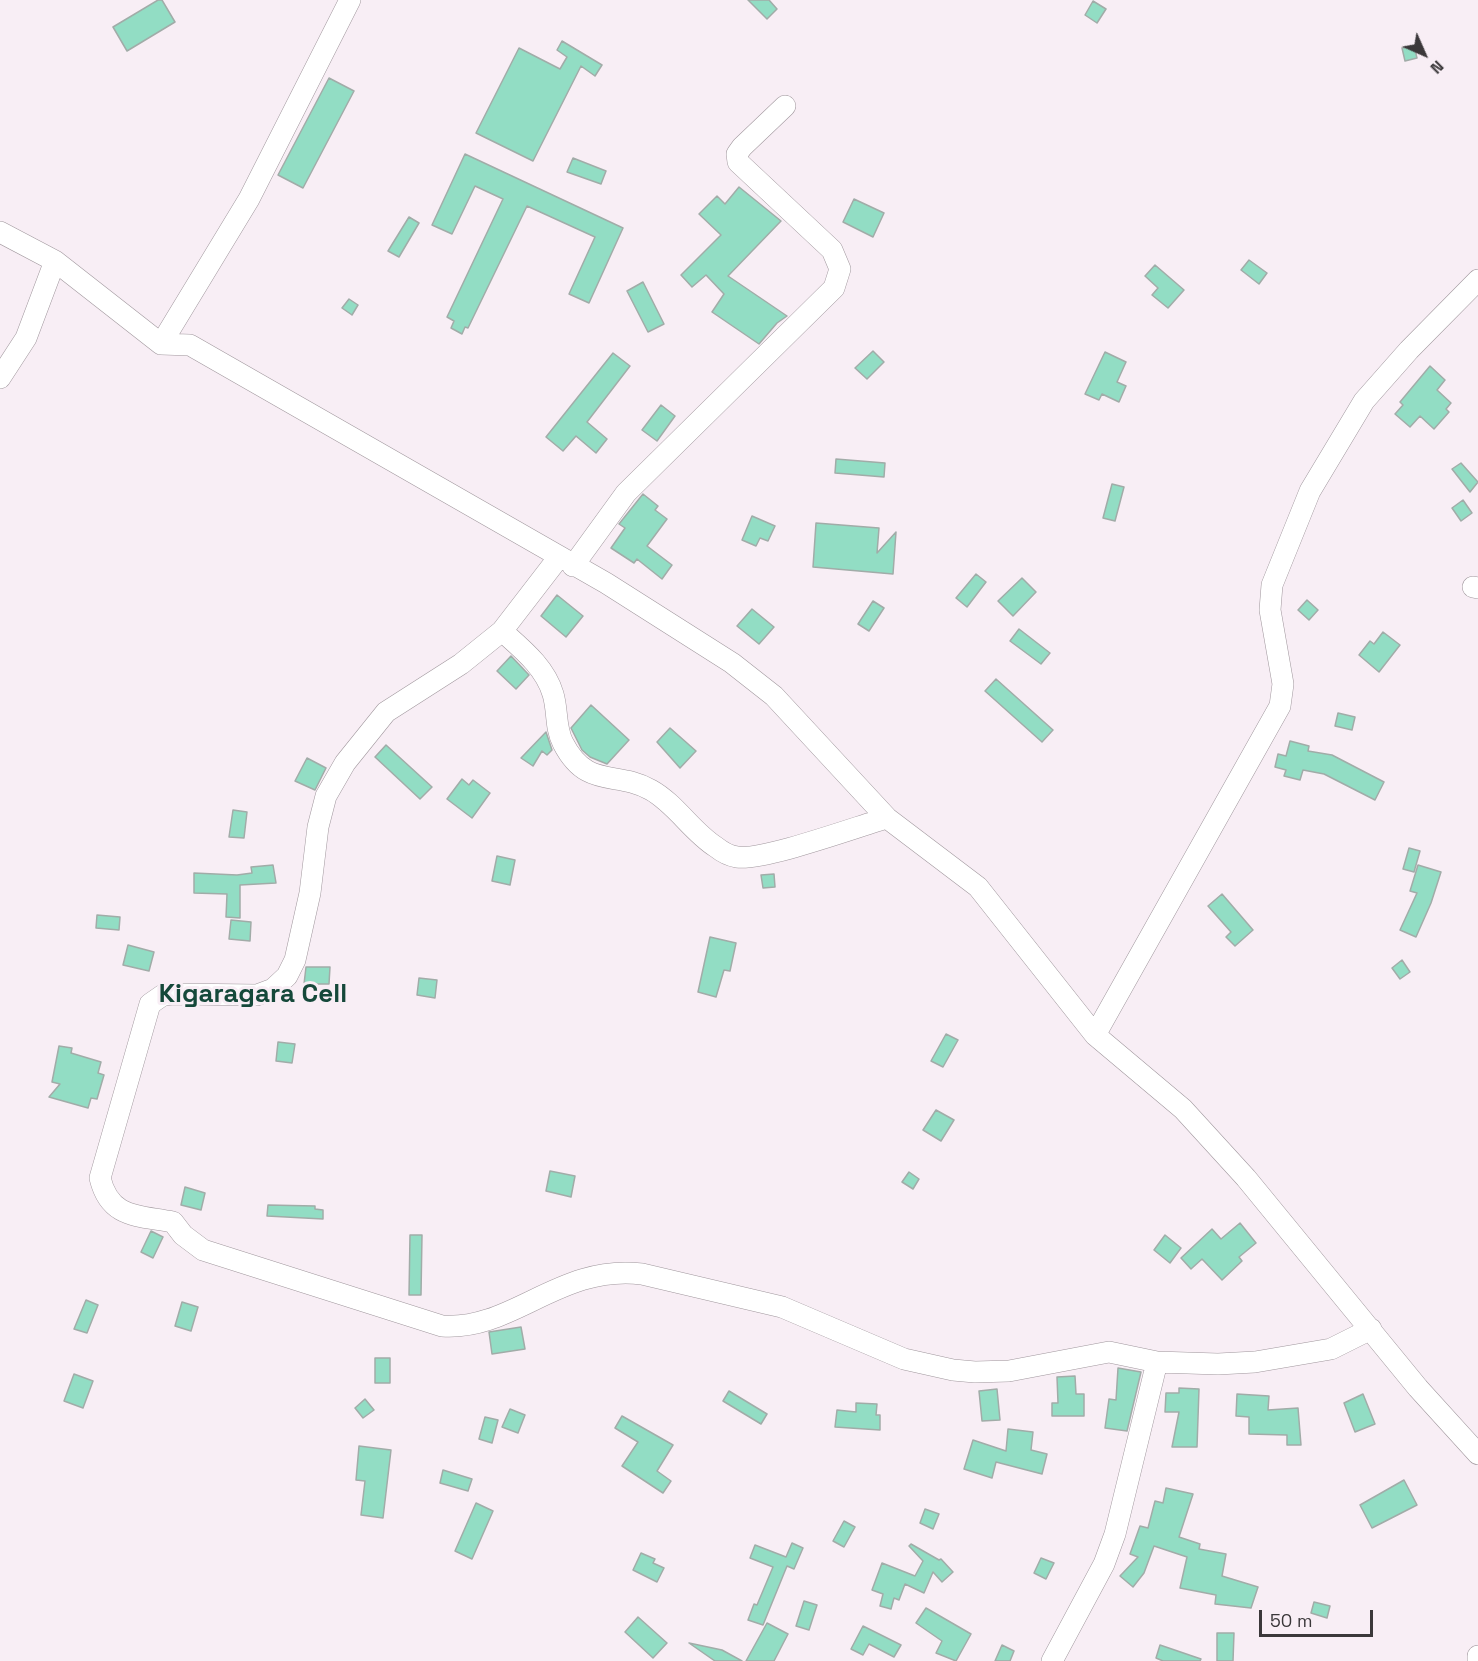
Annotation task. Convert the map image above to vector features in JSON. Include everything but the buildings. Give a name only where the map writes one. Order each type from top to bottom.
[{"type":"street","points":[[161,344],[249,199],[350,0]]},
{"type":"street","points":[[785,106],[742,147],[737,154],[738,162],[832,249],[840,269],[834,288],[626,494],[502,631],[461,664],[386,712],[345,763],[326,796],[318,827],[308,904],[295,960],[287,976],[273,989],[257,995],[174,994],[163,995],[150,1004],[100,1178],[111,1204],[120,1211],[173,1222],[183,1235],[203,1250],[442,1326],[461,1328],[482,1322],[567,1283],[606,1272],[622,1271],[782,1307],[904,1359],[953,1370],[1009,1371],[1109,1352],[1157,1362],[1218,1364],[1281,1359],[1331,1349],[1371,1329]]},
{"type":"street","points":[[0,232],[55,261],[161,344],[190,345],[606,583],[732,663],[774,696],[886,818],[978,887],[1095,1035],[1183,1109],[1246,1178],[1418,1388],[1478,1454]]},
{"type":"street","points":[[0,378],[26,338],[55,261]]},
{"type":"street","points":[[1095,1035],[1280,706],[1283,684],[1270,610],[1272,585],[1310,491],[1364,401],[1409,350],[1478,280]]},
{"type":"street","points":[[502,631],[531,657],[545,676],[553,694],[562,743],[579,765],[593,776],[636,783],[652,790],[718,848],[737,857],[763,855],[886,818]]},
{"type":"street","points":[[1052,1661],[1104,1564],[1115,1534],[1157,1362]]},
{"type":"street","points":[[1478,1656],[1478,1661]]},
{"type":"district","name":"Kigaragara Cell","points":[[253,995]]}]
